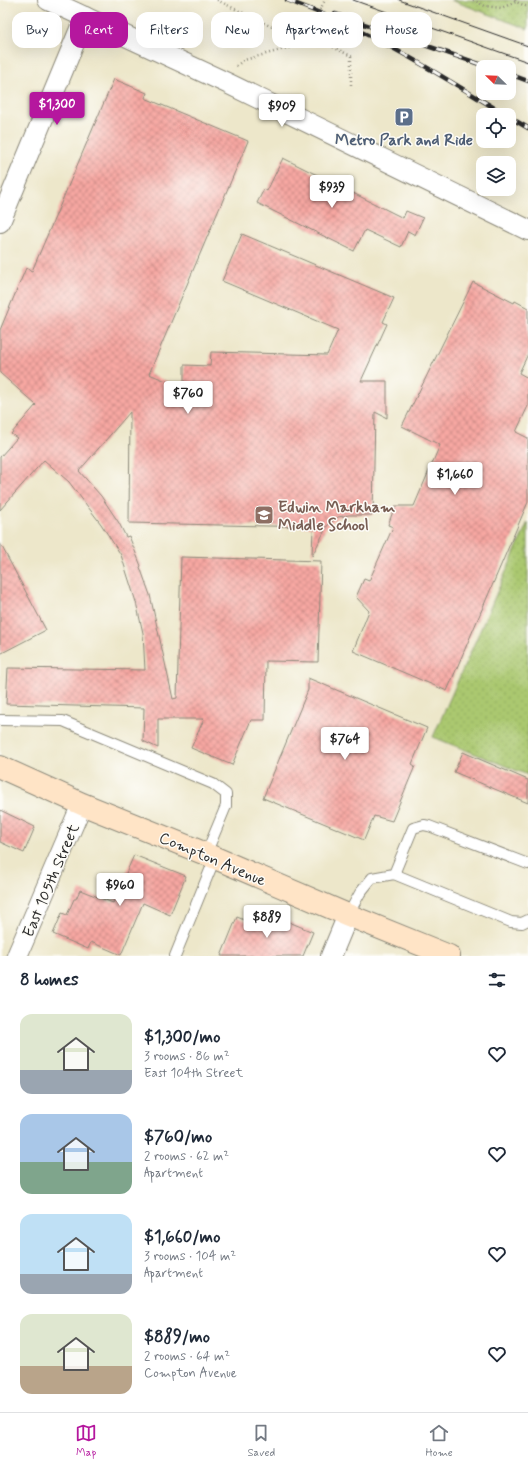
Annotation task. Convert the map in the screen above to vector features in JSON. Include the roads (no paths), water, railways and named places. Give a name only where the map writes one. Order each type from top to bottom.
[{"type":"main road","name":"Compton Avenue","points":[[0,767],[82,804],[211,856],[348,915],[449,956]]},
{"type":"street","points":[[48,0],[74,12]]},
{"type":"street","points":[[128,37],[227,83],[528,230]]},
{"type":"street","points":[[0,222],[72,48]]},
{"type":"street","name":"East 105th Street","points":[[17,956],[82,804]]},
{"type":"street","points":[[331,956],[348,915]]},
{"type":"lane","points":[[0,720],[63,721],[213,784],[226,794],[226,806],[211,856],[175,956]]},
{"type":"lane","points":[[394,874],[413,828],[424,825],[528,864]]},
{"type":"lane","points":[[348,915],[360,893],[372,878],[394,874],[511,922],[522,923],[528,920]]},
{"type":"tram line","points":[[353,0],[528,62]]},
{"type":"tram line","points":[[399,0],[528,46]]},
{"type":"railway","points":[[287,0],[360,31],[424,65],[495,108]]},
{"type":"railway","points":[[363,24],[476,63]]},
{"type":"railway","points":[[516,77],[528,81]]},
{"type":"railway","points":[[516,121],[528,128]]},
{"type":"place","name":"Metro Park and Ride","points":[[404,117]]},
{"type":"place","name":"Edwin Markham Middle School","points":[[264,515]]}]
